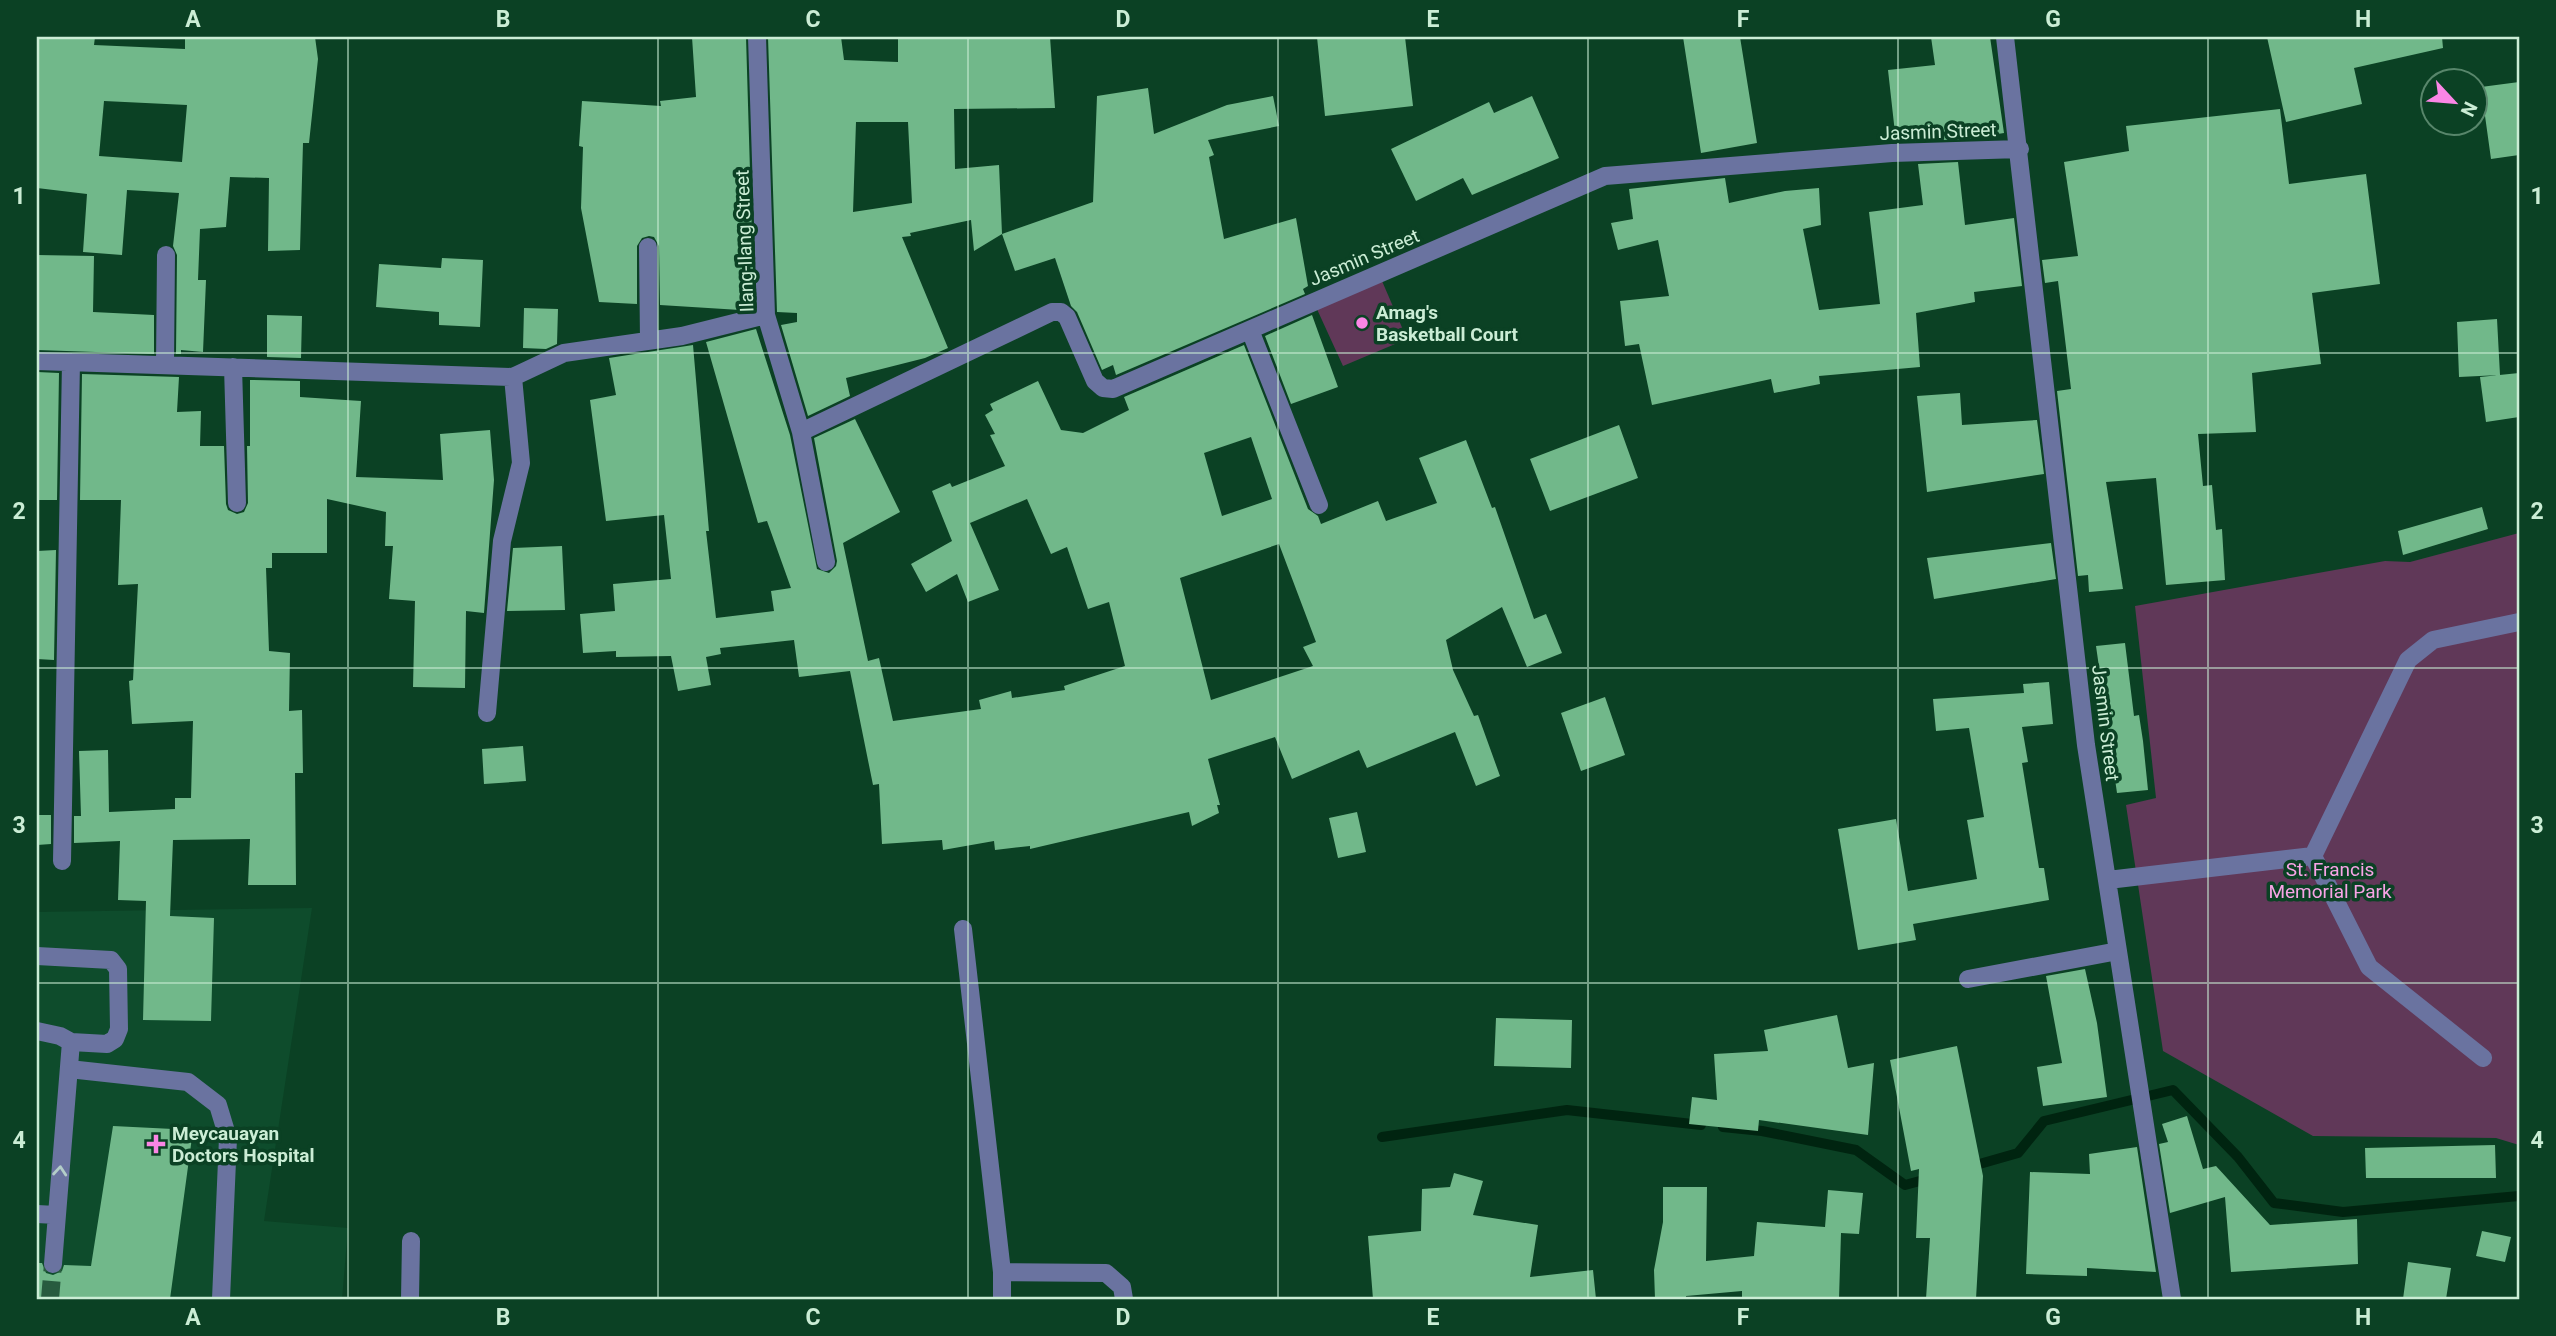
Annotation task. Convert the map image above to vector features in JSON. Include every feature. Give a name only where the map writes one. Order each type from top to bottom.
[{"type":"street","name":"Ilang-Ilang Street","points":[[757,37],[766,315],[801,432],[826,562]]},
{"type":"street","name":"Jasmin Street","points":[[2005,37],[2020,149],[2086,746],[2172,1299]]},
{"type":"street","name":"Jasmin Street","points":[[801,432],[1052,312],[1061,312],[1067,317],[1095,381],[1103,388],[1113,389],[1605,176],[1892,153],[2020,149]]},
{"type":"street","points":[[648,247],[649,341]]},
{"type":"street","points":[[165,365],[166,255]]},
{"type":"street","points":[[37,361],[513,377],[564,353],[682,336],[766,315]]},
{"type":"street","points":[[1250,330],[1319,505]]},
{"type":"street","points":[[62,861],[71,362]]},
{"type":"street","points":[[233,367],[237,503]]},
{"type":"street","points":[[487,713],[502,541],[521,463],[513,377]]},
{"type":"street","points":[[2313,856],[2408,660],[2433,640],[2519,622]]},
{"type":"street","points":[[2108,880],[2313,856]]},
{"type":"street","points":[[2313,856],[2369,967],[2483,1058]]},
{"type":"street","points":[[963,929],[1002,1272],[1002,1299]]},
{"type":"street","points":[[1968,979],[2118,951]]},
{"type":"street","points":[[37,957],[111,960],[118,970],[118,1029],[115,1039],[107,1044],[71,1042],[60,1036],[37,1031]]},
{"type":"street","points":[[52,1264],[71,1042]]},
{"type":"street","points":[[69,1069],[188,1082],[218,1105],[228,1138],[221,1299]]},
{"type":"street","points":[[37,1214],[56,1214]]},
{"type":"street","points":[[410,1299],[411,1241]]},
{"type":"street","points":[[1002,1272],[1106,1273],[1122,1287],[1124,1299]]},
{"type":"shaded area","name":"Meycauayan Doctors Hospital","points":[[312,908],[264,1221],[348,1228],[342,1299],[37,1299],[37,912]]},
{"type":"green space","name":"Amag's Basketball Court","points":[[1382,281],[1407,339],[1343,366],[1316,307]]},
{"type":"green space","name":"St. Francis Memorial Park","points":[[2519,533],[2519,1145],[2496,1138],[2313,1136],[2163,1051],[2126,805],[2156,798],[2135,606],[2385,561],[2410,562]]},
{"type":"building","points":[[37,37],[95,37],[94,45],[185,49],[185,37],[315,37],[318,59],[309,143],[303,143],[300,250],[268,251],[269,178],[230,177],[226,227],[200,229],[198,280],[206,280],[203,352],[181,350],[181,354],[176,354],[177,255],[173,246],[179,193],[127,190],[122,255],[83,252],[87,194],[37,188]],"holes":[[[104,101],[187,105],[182,162],[99,156]]]},
{"type":"building","points":[[692,37],[746,37],[754,306],[740,310],[660,305],[659,246],[654,237],[649,236],[642,238],[637,246],[637,304],[599,302],[581,208],[583,147],[579,146],[582,101],[661,106],[660,101],[696,97]]},
{"type":"building","points":[[768,37],[841,37],[844,60],[898,62],[898,38],[1050,37],[1055,108],[954,109],[955,169],[999,165],[1002,234],[974,251],[971,220],[902,237],[948,348],[925,358],[846,378],[850,396],[808,416],[781,325],[797,322],[797,313],[777,312]],"holes":[[[856,122],[908,122],[912,203],[853,212]]]},
{"type":"building","points":[[1317,37],[1405,37],[1413,106],[1325,116]]},
{"type":"building","points":[[1683,37],[1740,37],[1757,143],[1701,153]]},
{"type":"building","points":[[1931,37],[1990,37],[2004,133],[1966,139],[1896,142],[1888,70],[1935,65]]},
{"type":"building","points":[[2267,37],[2442,37],[2443,48],[2354,68],[2362,104],[2286,122]]},
{"type":"building","points":[[2519,82],[2519,155],[2491,159],[2488,136],[2490,136],[2490,86]]},
{"type":"building","points":[[1148,88],[1154,134],[1227,105],[1273,96],[1279,126],[1208,140],[1214,155],[1209,157],[1224,239],[1296,218],[1308,286],[1303,289],[1305,294],[1116,375],[1113,365],[1102,370],[1077,312],[1071,306],[1055,258],[1015,271],[1002,234],[1093,202],[1097,96]]},
{"type":"building","points":[[1532,96],[1559,158],[1472,195],[1463,178],[1416,201],[1391,149],[1489,102],[1494,113]]},
{"type":"building","points":[[2280,109],[2289,184],[2366,174],[2380,284],[2312,293],[2321,364],[2252,373],[2256,432],[2198,434],[2203,486],[2212,485],[2216,530],[2222,529],[2225,580],[2166,585],[2156,478],[2106,482],[2123,589],[2089,592],[2088,575],[2078,576],[2057,391],[2071,389],[2058,281],[2045,283],[2042,260],[2078,256],[2064,162],[2129,151],[2126,126]]},
{"type":"building","points":[[1958,162],[1965,225],[2014,218],[2022,286],[1974,292],[1975,302],[1916,313],[1920,367],[1819,376],[1820,384],[1774,393],[1771,379],[1652,405],[1639,344],[1625,346],[1620,301],[1669,296],[1658,240],[1618,250],[1611,223],[1633,219],[1629,189],[1725,178],[1729,203],[1785,191],[1819,188],[1821,225],[1803,229],[1819,310],[1880,304],[1869,212],[1923,205],[1918,164]]},
{"type":"building","points":[[37,255],[94,256],[93,312],[154,315],[154,354],[37,350]]},
{"type":"building","points":[[442,258],[483,260],[480,327],[439,325],[439,312],[376,307],[379,264],[441,268]]},
{"type":"building","points":[[524,308],[558,309],[557,344],[546,349],[523,348]]},
{"type":"building","points":[[267,315],[302,316],[301,358],[267,357]]},
{"type":"building","points":[[1312,315],[1338,387],[1291,404],[1265,336]]},
{"type":"building","points":[[2497,319],[2500,375],[2459,377],[2457,322]]},
{"type":"building","points":[[756,329],[790,435],[817,569],[829,573],[837,561],[814,438],[855,419],[900,512],[843,543],[868,661],[879,658],[893,721],[981,709],[979,700],[1011,691],[1012,698],[1065,690],[1064,686],[1125,666],[1109,602],[1088,609],[1067,547],[1051,554],[1027,499],[970,523],[999,590],[968,602],[957,574],[926,592],[911,564],[952,541],[932,491],[950,483],[952,487],[1005,466],[990,435],[995,434],[985,415],[993,410],[990,404],[1038,381],[1061,430],[1083,433],[1129,410],[1124,397],[1244,345],[1308,509],[1318,516],[1321,524],[1378,501],[1386,521],[1437,503],[1419,458],[1466,440],[1492,508],[1495,507],[1534,619],[1546,614],[1562,653],[1527,667],[1502,607],[1446,640],[1453,670],[1474,716],[1478,715],[1500,776],[1476,786],[1455,732],[1367,768],[1359,750],[1292,779],[1275,737],[1208,759],[1220,805],[1217,805],[1219,813],[1192,826],[1189,812],[1030,849],[1030,846],[995,850],[994,841],[943,850],[942,840],[882,844],[879,784],[873,785],[850,671],[799,677],[794,640],[720,648],[721,654],[706,657],[711,685],[678,691],[671,656],[616,657],[616,651],[583,653],[580,614],[615,611],[613,584],[671,579],[664,515],[606,521],[590,400],[616,395],[609,358],[693,345],[709,531],[706,531],[716,618],[774,611],[771,591],[791,588],[767,521],[758,523],[706,342]],"holes":[[[1251,437],[1272,499],[1222,516],[1204,453]],[[1279,544],[1316,642],[1303,647],[1313,666],[1211,700],[1180,578]]]},
{"type":"building","points":[[37,372],[59,373],[57,500],[37,500]]},
{"type":"building","points":[[2519,373],[2519,417],[2486,422],[2480,377]]},
{"type":"building","points":[[82,374],[179,377],[177,412],[201,411],[200,446],[224,446],[226,504],[228,510],[237,514],[244,512],[248,503],[250,380],[300,381],[300,397],[361,401],[356,477],[443,480],[440,434],[490,430],[494,480],[484,613],[466,611],[465,688],[413,687],[415,601],[389,599],[393,546],[385,546],[386,512],[327,499],[327,553],[272,553],[272,568],[266,568],[269,651],[290,653],[289,711],[302,710],[303,773],[295,773],[296,885],[248,885],[250,839],[173,840],[170,916],[214,918],[211,1021],[143,1020],[146,901],[118,900],[120,841],[74,843],[74,816],[81,816],[79,751],[108,750],[109,812],[175,809],[175,798],[191,798],[193,721],[132,724],[129,681],[133,680],[138,584],[118,585],[121,500],[80,500]]},
{"type":"building","points":[[1960,393],[1962,425],[2037,420],[2044,474],[1927,492],[1917,396]]},
{"type":"building","points":[[1619,425],[1638,478],[1550,511],[1530,459]]},
{"type":"building","points":[[2482,507],[2488,529],[2403,555],[2398,531]]},
{"type":"building","points":[[2051,543],[2056,579],[1934,599],[1927,558]]},
{"type":"building","points":[[562,546],[565,610],[507,611],[513,548]]},
{"type":"building","points":[[56,550],[54,660],[37,659],[37,551]]},
{"type":"building","points":[[2125,643],[2134,716],[2139,715],[2148,790],[2117,793],[2096,646]]},
{"type":"building","points":[[2049,682],[2053,724],[2022,727],[2028,762],[2022,763],[2039,868],[2044,868],[2049,900],[1913,924],[1916,940],[1858,950],[1838,829],[1896,819],[1908,891],[1977,879],[1967,820],[1984,817],[1969,728],[1936,731],[1933,699],[2024,693],[2023,684]]},
{"type":"building","points":[[1605,697],[1625,755],[1581,771],[1561,713]]},
{"type":"building","points":[[523,746],[526,781],[484,784],[482,749]]},
{"type":"building","points":[[1357,812],[1366,852],[1338,858],[1329,818]]},
{"type":"building","points":[[37,815],[51,815],[51,844],[37,845]]},
{"type":"building","points":[[2085,969],[2097,1023],[2107,1097],[2043,1106],[2037,1067],[2062,1063],[2046,976]]},
{"type":"building","points":[[1837,1015],[1848,1068],[1874,1063],[1868,1135],[1759,1120],[1758,1131],[1689,1124],[1692,1097],[1717,1100],[1714,1054],[1768,1051],[1764,1030]]},
{"type":"building","points":[[1496,1018],[1572,1020],[1571,1068],[1494,1066]]},
{"type":"building","points":[[1957,1046],[1983,1176],[1976,1299],[1926,1299],[1930,1238],[1916,1238],[1919,1169],[1911,1171],[1890,1060]]},
{"type":"building","points":[[2187,1116],[2203,1169],[2216,1166],[2270,1225],[2357,1219],[2358,1264],[2231,1272],[2225,1197],[2170,1213],[2159,1144],[2168,1142],[2162,1124]]},
{"type":"building","points":[[113,1126],[193,1130],[170,1299],[37,1299],[37,1263],[42,1263],[46,1273],[53,1275],[62,1271],[64,1265],[91,1266]]},
{"type":"building","points":[[2495,1145],[2496,1178],[2366,1178],[2365,1148]]},
{"type":"building","points":[[2137,1147],[2156,1272],[2087,1268],[2087,1276],[2026,1274],[2030,1172],[2090,1174],[2089,1154]]},
{"type":"building","points":[[1454,1173],[1483,1181],[1473,1215],[1538,1225],[1530,1277],[1593,1270],[1596,1299],[1373,1299],[1368,1236],[1421,1231],[1422,1189],[1450,1187]]},
{"type":"building","points":[[1663,1187],[1707,1187],[1706,1261],[1754,1256],[1757,1222],[1825,1227],[1828,1190],[1863,1193],[1859,1234],[1841,1233],[1839,1299],[1742,1299],[1742,1291],[1686,1296],[1686,1299],[1655,1299],[1654,1270],[1663,1222]]},
{"type":"building","points":[[2482,1231],[2511,1237],[2505,1262],[2476,1256]]},
{"type":"building","points":[[2408,1262],[2451,1268],[2446,1299],[2403,1299]]},
{"type":"waterway","points":[[1969,1167],[2018,1153],[2044,1121],[2173,1090],[2238,1157],[2274,1203],[2343,1212],[2519,1196]]},
{"type":"waterway","points":[[1382,1137],[1567,1110],[1701,1125]]},
{"type":"waterway","points":[[1723,1127],[1762,1131],[1856,1150],[1905,1185],[1931,1178]]},
{"type":"tunnel","points":[[50,1299],[53,1264]]},
{"type":"place","name":"Amag's Basketball Court","points":[[1362,323]]},
{"type":"place","name":"Meycauayan Doctors Hospital","points":[[156,1144]]}]
